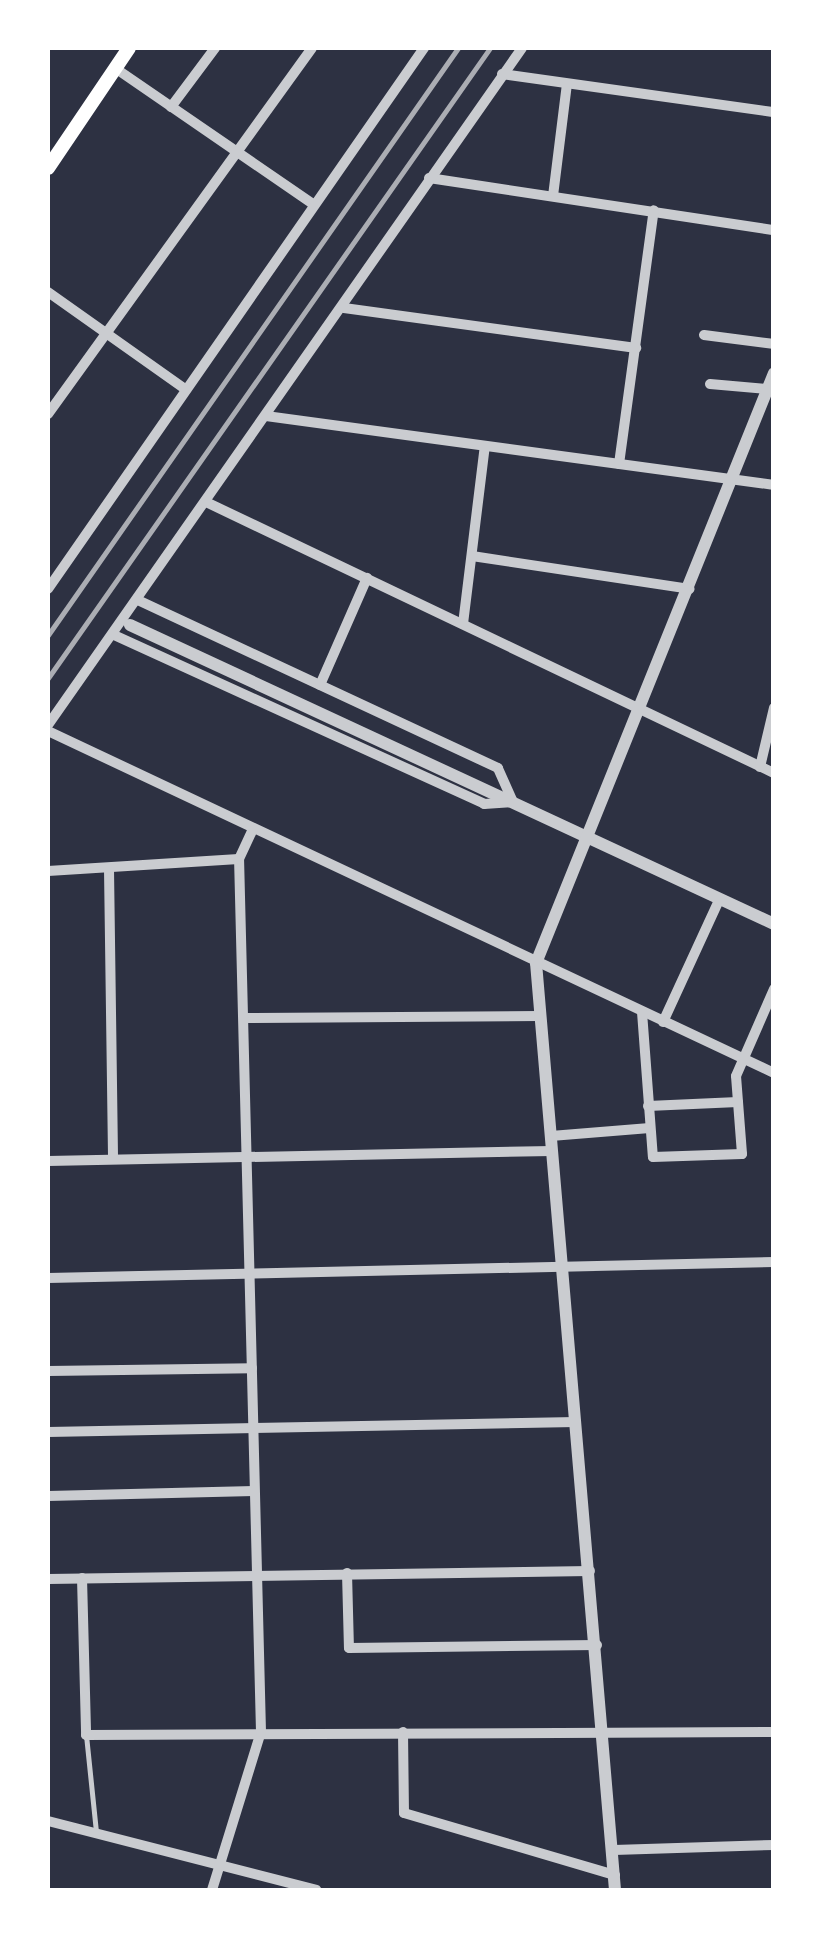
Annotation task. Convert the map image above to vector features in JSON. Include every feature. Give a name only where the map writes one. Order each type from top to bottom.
[{"type":"main road","points":[[48,168],[129,48]]},
{"type":"street","points":[[171,107],[215,48]]},
{"type":"street","points":[[48,414],[312,48]]},
{"type":"street","points":[[48,589],[182,387],[424,48]]},
{"type":"street","points":[[522,48],[48,728],[252,831],[774,1073]]},
{"type":"street","points":[[115,68],[313,204]]},
{"type":"street","points":[[502,74],[774,112]]},
{"type":"street","points":[[552,196],[566,84]]},
{"type":"street","points":[[429,178],[774,230]]},
{"type":"street","points":[[619,464],[654,210]]},
{"type":"street","points":[[48,292],[182,387]]},
{"type":"street","points":[[344,308],[636,348]]},
{"type":"street","points":[[704,336],[774,344]]},
{"type":"street","points":[[615,1890],[536,964],[592,838],[774,373]]},
{"type":"street","points":[[710,384],[767,389]]},
{"type":"street","points":[[266,416],[774,485]]},
{"type":"street","points":[[462,624],[486,446]]},
{"type":"street","points":[[206,502],[640,714],[774,773]]},
{"type":"street","points":[[472,556],[690,589]]},
{"type":"street","points":[[48,561],[62,568]]},
{"type":"street","points":[[320,685],[367,578]]},
{"type":"street","points":[[138,600],[498,768],[512,802]]},
{"type":"street","points":[[130,625],[774,924]]},
{"type":"street","points":[[114,634],[484,804],[512,802]]},
{"type":"street","points":[[760,766],[774,708]]},
{"type":"street","points":[[212,1890],[224,1862],[261,1732],[250,1156],[239,859],[252,831]]},
{"type":"street","points":[[48,871],[239,859]]},
{"type":"street","points":[[109,869],[113,1159]]},
{"type":"street","points":[[663,1022],[718,900]]},
{"type":"street","points":[[642,1012],[653,1157],[742,1154],[740,1058],[774,989]]},
{"type":"street","points":[[246,1018],[539,1016]]},
{"type":"street","points":[[648,1106],[738,1102]]},
{"type":"street","points":[[550,1136],[650,1128]]},
{"type":"street","points":[[48,1161],[552,1151]]},
{"type":"street","points":[[48,1278],[564,1270],[774,1262]]},
{"type":"street","points":[[48,1371],[252,1368]]},
{"type":"street","points":[[48,1432],[576,1422]]},
{"type":"street","points":[[48,1496],[254,1492]]},
{"type":"street","points":[[48,1578],[590,1571]]},
{"type":"street","points":[[347,1573],[349,1648],[597,1645]]},
{"type":"street","points":[[82,1578],[86,1736],[774,1732]]},
{"type":"street","points":[[403,1732],[404,1813],[615,1875]]},
{"type":"street","points":[[48,1822],[224,1862],[296,1888],[316,1890]]},
{"type":"street","points":[[614,1850],[774,1845]]},
{"type":"lane","points":[[86,1736],[96,1835]]},
{"type":"railway","points":[[48,635],[458,48]]},
{"type":"railway","points":[[48,678],[490,48]]}]
